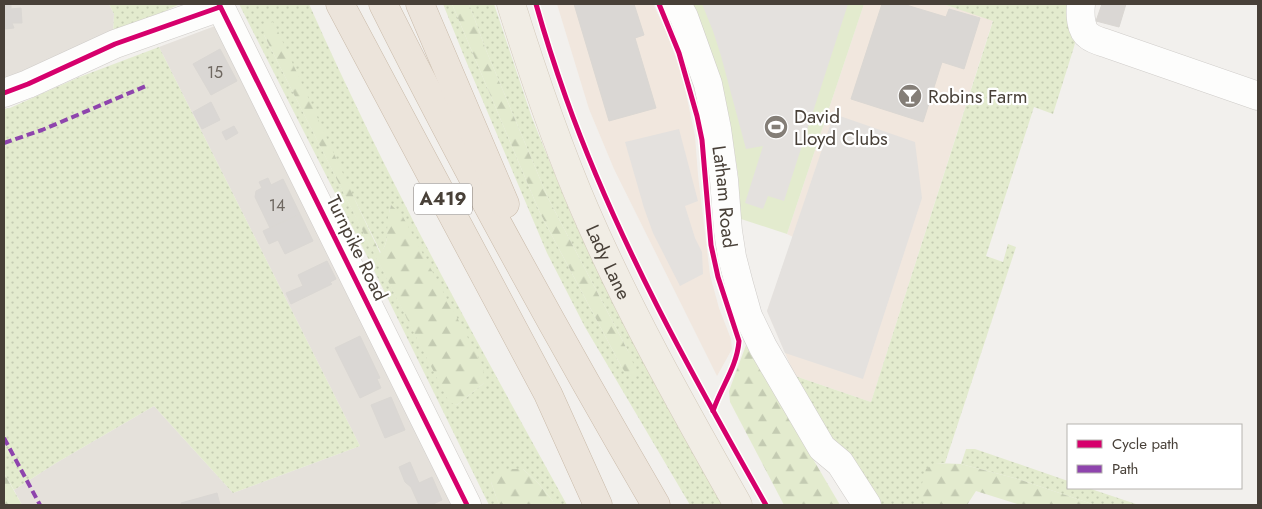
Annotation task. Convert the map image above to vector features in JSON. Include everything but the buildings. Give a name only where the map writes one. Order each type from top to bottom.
[{"type":"highway","name":"A419","points":[[340,4],[548,394],[614,505]]},
{"type":"highway","name":"A419","points":[[383,4],[485,201],[573,362],[656,505]]},
{"type":"highway","name":"A419","points":[[420,4],[573,362]]},
{"type":"highway","name":"A419","points":[[548,394],[598,505]]},
{"type":"main road","name":"Lady Lane","points":[[512,4],[568,170],[598,239],[649,342],[738,505]]},
{"type":"street","name":"Latham Road","points":[[677,4],[684,17],[708,84],[724,180],[728,231],[748,316],[762,347],[822,448]]},
{"type":"street","points":[[1082,4],[1082,23],[1090,37],[1258,96]]},
{"type":"street","points":[[4,93],[115,44],[220,5]]},
{"type":"street","name":"Turnpike Road","points":[[220,5],[467,505]]},
{"type":"street","points":[[822,448],[828,473],[847,505]]},
{"type":"street","points":[[822,448],[840,463],[867,505]]},
{"type":"shaded area","points":[[4,4],[109,4],[114,14],[113,36],[4,83]]},
{"type":"shaded area","points":[[557,4],[653,4],[666,31],[682,75],[695,136],[710,275],[719,308],[731,339],[732,349],[717,376],[614,169],[589,109]]},
{"type":"shaded area","name":"David Lloyd Clubs","points":[[702,4],[848,4],[784,201],[768,196],[763,209],[745,203],[763,146],[746,149],[721,56]]},
{"type":"shaded area","points":[[864,4],[943,4],[993,20],[871,402],[795,376],[767,311],[793,237],[787,234]]},
{"type":"shaded area","points":[[215,26],[454,505],[22,505],[14,490],[56,463],[154,406],[233,493],[360,446],[159,47]]},
{"type":"shaded area","points":[[834,114],[915,142],[922,198],[863,379],[785,353],[767,311]]},
{"type":"shaded area","points":[[679,129],[698,201],[685,206],[695,238],[702,252],[703,274],[680,286],[653,233],[625,142]]},
{"type":"green space","points":[[109,4],[180,4],[113,36],[114,14]]},
{"type":"green space","points":[[239,4],[309,4],[424,243],[567,505],[556,505],[538,483],[523,469],[491,482],[499,505],[489,505],[365,252]],"holes":[[[264,25],[381,253],[386,242],[391,205],[484,383],[457,405],[449,401],[264,35]]]},
{"type":"green space","points":[[443,4],[452,4],[540,213],[621,366],[631,376],[628,351],[548,198],[486,50],[469,4],[494,4],[532,118],[571,214],[595,266],[654,380],[723,505],[690,505],[585,327],[547,253]]},
{"type":"green space","points":[[452,4],[469,4],[486,50],[548,198],[628,351],[636,370],[634,377],[626,373],[621,366],[540,213]]},
{"type":"green space","name":"David Lloyd Clubs","points":[[692,4],[864,4],[787,234],[741,219],[738,174],[733,143]]},
{"type":"green space","points":[[943,4],[1071,4],[1079,25],[1053,114],[1034,107],[986,256],[1003,262],[1008,244],[1016,247],[945,463],[935,463],[924,503],[930,505],[879,505],[843,447],[828,437],[795,376],[871,402],[993,21]]},
{"type":"green space","points":[[273,22],[380,253],[386,241],[391,205],[402,215],[483,366],[484,383],[457,405],[449,402],[264,35],[264,25]]},
{"type":"green space","points":[[159,47],[360,446],[233,493],[154,406],[56,463],[14,490],[4,473],[4,109],[77,78]]},
{"type":"green space","points":[[746,345],[840,505],[784,505],[730,402],[729,391]]},
{"type":"green space","points":[[966,449],[975,449],[1067,481],[1067,489],[1091,489],[1139,505],[1095,505],[1018,479],[961,464]]},
{"type":"green space","points":[[935,463],[961,464],[1018,479],[1095,505],[1020,505],[976,491],[967,505],[930,505],[924,503],[920,491],[926,469]]},
{"type":"green space","points":[[503,469],[523,469],[538,483],[556,505],[499,505],[491,482],[494,474]]},
{"type":"green space","points":[[4,473],[22,505],[4,505]]},
{"type":"marked path","points":[[4,143],[42,130],[146,86]]},
{"type":"marked path","points":[[4,438],[40,505]]},
{"type":"cycle path","points":[[219,4],[467,505]]},
{"type":"cycle path","points":[[536,4],[566,98],[608,203],[683,356],[766,505]]},
{"type":"cycle path","points":[[659,4],[679,53],[697,116],[702,140],[711,245],[718,277],[739,341],[735,360],[713,411]]},
{"type":"cycle path","points":[[4,93],[115,44],[220,7]]},
{"type":"place","name":"Robins Farm","points":[[910,96]]},
{"type":"place","name":"David Lloyd Clubs","points":[[776,127]]}]
